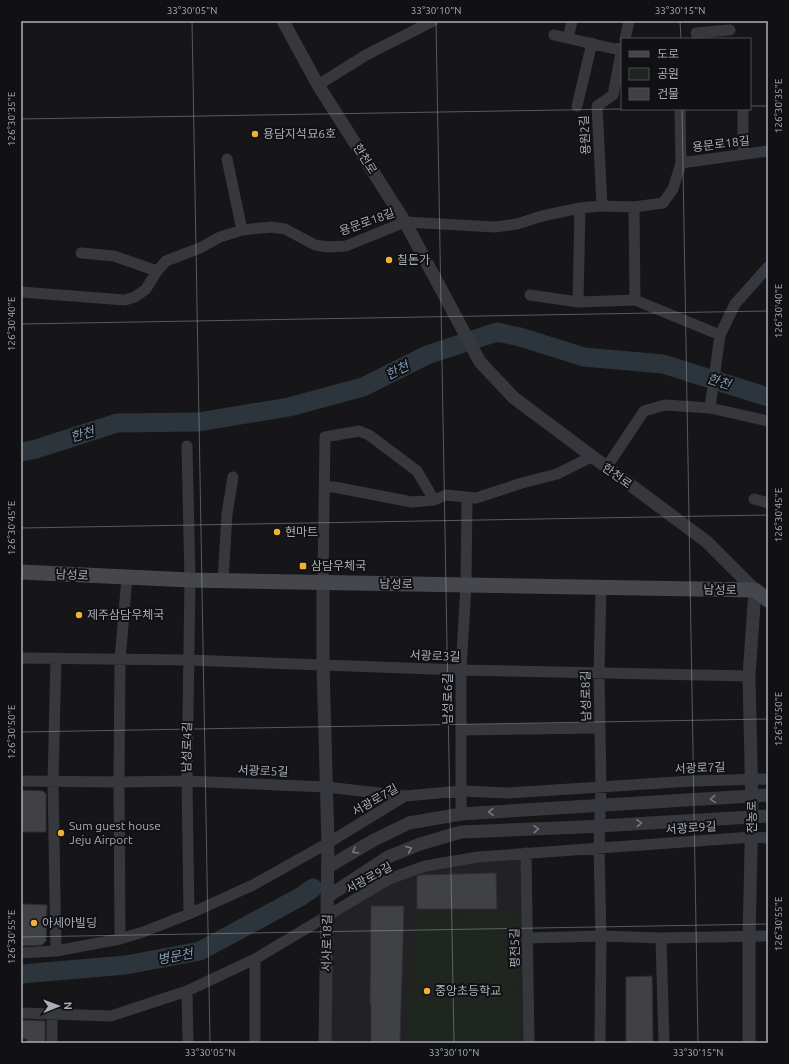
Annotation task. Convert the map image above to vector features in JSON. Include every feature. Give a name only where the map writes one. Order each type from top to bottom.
[{"type":"main road","name":"남성로","points":[[21,572],[223,581],[755,590]]},
{"type":"main road","points":[[755,590],[768,600]]},
{"type":"street","name":"한천로","points":[[282,21],[318,84],[405,222],[480,362],[514,398],[591,457],[707,542],[755,590]]},
{"type":"street","points":[[318,84],[366,55],[433,21]]},
{"type":"street","points":[[568,38],[572,21]]},
{"type":"street","points":[[625,38],[629,21]]},
{"type":"street","points":[[701,28],[730,30]]},
{"type":"street","name":"용원2길","points":[[554,35],[615,49],[621,48]]},
{"type":"street","points":[[577,106],[592,43]]},
{"type":"street","name":"용원2길","points":[[602,206],[597,106],[613,95],[621,53]]},
{"type":"street","points":[[680,110],[681,162]]},
{"type":"street","points":[[743,110],[743,154]]},
{"type":"street","name":"용문로18길","points":[[21,292],[125,300],[135,297],[146,289],[166,260],[200,248],[220,237],[242,230],[271,227],[278,228],[316,245],[328,247],[346,246],[405,222],[495,227],[517,224],[542,216],[580,208],[602,206],[634,207],[663,203],[673,189],[681,162],[768,151]]},
{"type":"street","points":[[227,158],[242,230]]},
{"type":"street","points":[[634,207],[635,300]]},
{"type":"street","points":[[578,302],[580,208]]},
{"type":"street","points":[[81,254],[114,256],[157,271]]},
{"type":"street","points":[[710,408],[720,335],[735,304],[768,267]]},
{"type":"street","points":[[530,295],[578,302],[635,300],[720,335]]},
{"type":"street","points":[[606,468],[644,411],[665,405],[710,408],[768,421]]},
{"type":"street","points":[[328,843],[323,665],[325,437],[359,431],[369,436],[417,471],[434,500]]},
{"type":"street","name":"남성로4길","points":[[187,446],[190,580],[187,781],[189,914]]},
{"type":"street","points":[[325,487],[334,486],[412,502],[434,500],[446,495],[476,498],[522,483],[557,474],[591,457]]},
{"type":"street","points":[[223,581],[227,514],[233,477]]},
{"type":"street","name":"남성로6길","points":[[461,814],[461,670],[466,585],[466,497]]},
{"type":"street","points":[[754,499],[768,503]]},
{"type":"street","points":[[120,939],[120,660],[126,577]]},
{"type":"street","name":"남성로8길","points":[[600,1043],[601,936],[599,848],[601,786],[598,672],[601,587]]},
{"type":"street","name":"전농로","points":[[749,1043],[749,936],[752,779],[749,676],[755,590]]},
{"type":"street","name":"서광로3길","points":[[21,658],[188,660],[461,670],[749,676]]},
{"type":"street","points":[[56,658],[53,782],[56,951]]},
{"type":"street","points":[[461,730],[600,728]]},
{"type":"street","name":"서광로7길","points":[[21,953],[56,951],[120,939],[189,914],[253,885],[328,843],[405,796],[462,791],[508,793],[601,786],[768,779]]},
{"type":"street","name":"서광로5길","points":[[21,781],[187,781],[326,787],[405,796]]},
{"type":"street","points":[[328,867],[374,840],[409,823],[461,814],[768,795]]},
{"type":"street","points":[[327,897],[388,857],[420,844],[461,832],[582,827],[768,816]]},
{"type":"street","name":"서광로9길","points":[[21,1013],[111,1016],[188,992],[255,959],[389,880],[425,866],[478,857],[526,853],[752,837],[768,838]]},
{"type":"street","name":"서사로18길","points":[[325,1043],[328,843]]},
{"type":"street","name":"평전5길","points":[[526,853],[529,1043]]},
{"type":"street","points":[[528,938],[601,936],[662,938],[768,936]]},
{"type":"street","points":[[662,938],[664,1043]]},
{"type":"street","points":[[255,959],[255,1043]]},
{"type":"street","points":[[188,992],[188,1043]]},
{"type":"street","points":[[52,1014],[52,1043]]},
{"type":"shaded area","name":"중앙초등학교","points":[[526,853],[529,1043],[325,1043],[327,917],[425,866]]},
{"type":"green space","points":[[517,914],[518,1043],[409,1043],[414,916]]},
{"type":"building","points":[[21,790],[43,791],[46,794],[46,832],[21,832]]},
{"type":"building","points":[[496,873],[497,909],[417,909],[417,876]]},
{"type":"building","name":"아세아빌딩","points":[[21,904],[47,905],[46,941],[42,945],[21,946]]},
{"type":"building","points":[[371,906],[404,906],[400,1043],[371,1043]]},
{"type":"building","points":[[652,976],[653,1043],[626,1043],[626,977]]},
{"type":"building","points":[[21,1020],[45,1021],[45,1043],[27,1043],[27,1039],[21,1039]]},
{"type":"waterway","name":"한천","points":[[21,452],[36,449],[117,423],[198,422],[289,407],[363,387],[427,355],[497,332],[520,337],[584,357],[663,364],[768,397]]},
{"type":"waterway","name":"병문천","points":[[21,974],[126,965],[200,951],[300,897],[313,888]]},
{"type":"place","name":"용담지석묘6호","points":[[255,134]]},
{"type":"place","name":"칠돈가","points":[[389,260]]},
{"type":"place","name":"현마트","points":[[277,532]]},
{"type":"place","name":"삼담우체국","points":[[303,566]]},
{"type":"place","name":"제주삼담우체국","points":[[79,615]]},
{"type":"place","name":"Sum guest house Jeju Airport","points":[[61,833]]},
{"type":"place","name":"아세아빌딩","points":[[34,923]]},
{"type":"place","name":"중앙초등학교","points":[[427,991]]}]
